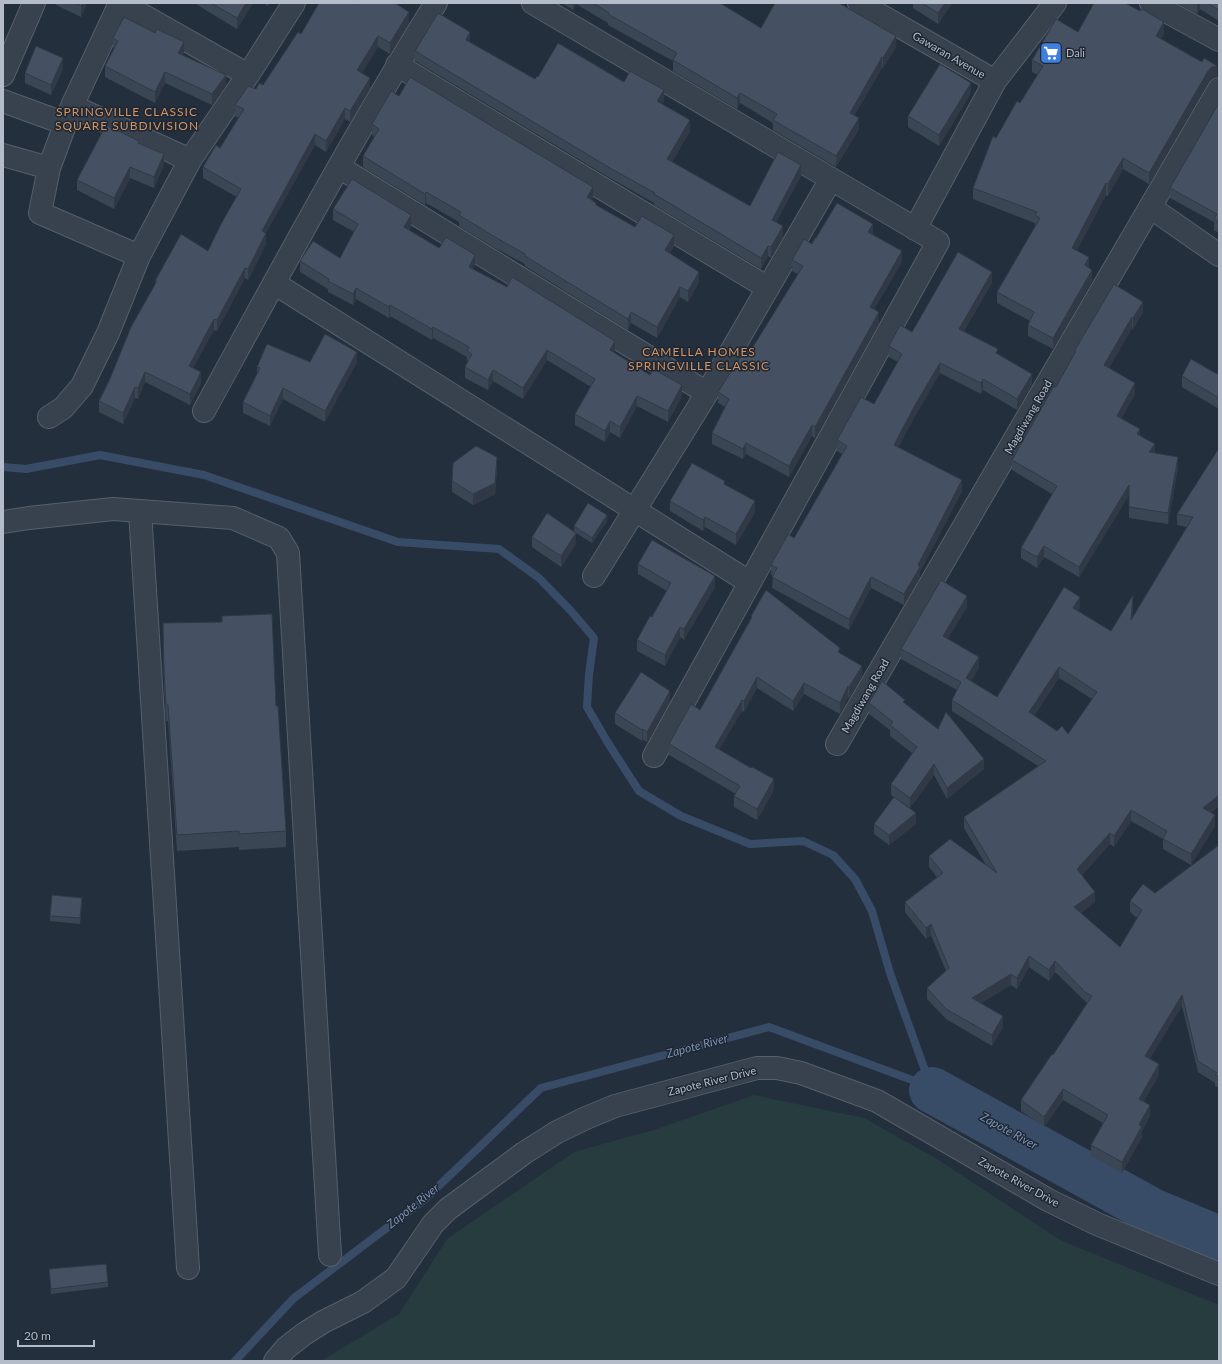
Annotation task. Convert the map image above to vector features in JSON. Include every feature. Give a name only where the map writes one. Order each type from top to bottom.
[{"type":"street","points":[[3,75],[34,3]]},
{"type":"street","points":[[139,256],[40,212],[49,168],[69,115],[120,3],[248,75]]},
{"type":"street","points":[[49,417],[63,408],[82,386],[108,333],[139,256],[190,160],[248,75],[294,3]]},
{"type":"street","points":[[204,411],[397,64],[436,3]]},
{"type":"street","points":[[533,3],[938,242],[654,756]]},
{"type":"street","name":"Gawaran Avenue","points":[[859,3],[995,81],[1055,3]]},
{"type":"street","points":[[1151,3],[1219,40]]},
{"type":"street","points":[[397,64],[768,288]]},
{"type":"street","points":[[915,229],[995,81]]},
{"type":"street","name":"Magdiwang Road","points":[[837,744],[1219,89]]},
{"type":"street","points":[[3,101],[69,115],[190,160]]},
{"type":"street","points":[[3,155],[49,168]]},
{"type":"street","points":[[339,167],[707,393]]},
{"type":"street","points":[[594,576],[707,393],[831,179]]},
{"type":"street","points":[[1150,208],[1219,255]]},
{"type":"street","points":[[274,283],[749,582]]},
{"type":"street","points":[[3,522],[113,509],[233,518],[278,538],[288,553],[330,1255]]},
{"type":"street","points":[[140,511],[188,1268]]},
{"type":"street","name":"Zapote River Drive","points":[[275,1361],[286,1348],[304,1334],[323,1322],[363,1302],[396,1278],[432,1224],[448,1210],[524,1153],[557,1132],[615,1106],[757,1068],[777,1068],[801,1073],[876,1101],[1055,1203],[1097,1224],[1219,1274]]},
{"type":"green space","points":[[754,1095],[864,1118],[937,1159],[1060,1240],[1219,1305],[1219,1361],[321,1361],[399,1314],[447,1239],[574,1152],[657,1129]]},
{"type":"building","points":[[75,3],[83,3],[81,6]]},
{"type":"building","points":[[211,3],[246,3],[237,18]]},
{"type":"building","points":[[319,3],[395,3],[409,12],[390,43],[378,36],[357,70],[370,78],[350,111],[345,108],[326,141],[315,134],[262,231],[266,233],[248,269],[245,268],[217,320],[214,319],[189,366],[201,372],[190,394],[145,372],[138,388],[135,387],[123,413],[99,401],[109,381],[131,327],[181,234],[208,251],[221,224],[241,189],[203,167],[216,145],[220,148],[244,109],[235,105],[248,86],[256,89],[259,83],[263,85],[298,32],[301,34]]},
{"type":"building","points":[[593,3],[720,3],[761,28],[775,3],[839,3],[896,36],[883,58],[882,57],[850,113],[859,118],[836,156],[773,120],[777,114],[740,93],[737,98],[673,60],[677,53],[608,14],[609,13]]},
{"type":"building","points":[[922,3],[945,3],[938,13]]},
{"type":"building","points":[[1094,3],[1125,3],[1140,11],[1142,9],[1164,22],[1156,36],[1202,62],[1204,58],[1217,66],[1212,67],[1208,71],[1149,173],[1123,158],[1108,184],[1106,183],[1072,248],[1089,257],[1085,265],[1092,270],[1053,338],[1028,325],[1034,312],[997,292],[1040,218],[1035,215],[1037,212],[973,188],[993,136],[996,138],[1017,101],[1020,103],[1043,66],[1032,60],[1056,19],[1078,32]]},
{"type":"building","points":[[1207,3],[1219,3],[1219,10]]},
{"type":"building","points":[[438,13],[470,32],[466,40],[535,79],[537,76],[538,77],[558,43],[624,82],[630,71],[664,90],[657,101],[690,120],[667,159],[750,206],[778,152],[801,165],[772,220],[783,226],[771,247],[768,246],[761,258],[654,194],[655,193],[610,168],[415,51]]},
{"type":"building","points":[[124,17],[155,33],[157,29],[184,42],[178,53],[226,75],[212,94],[165,72],[155,92],[105,66],[118,41],[113,38]]},
{"type":"building","points":[[36,46],[63,58],[51,85],[25,73]]},
{"type":"building","points":[[940,64],[971,83],[939,135],[908,116]]},
{"type":"building","points":[[410,77],[593,187],[587,197],[596,203],[596,205],[635,227],[642,216],[674,235],[665,250],[699,272],[688,291],[680,287],[657,327],[631,312],[628,319],[525,256],[525,254],[459,215],[461,212],[426,192],[425,194],[363,156],[379,129],[372,124],[391,91],[399,96]]},
{"type":"building","points":[[1219,103],[1219,222],[1214,219],[1217,214],[1170,188]]},
{"type":"building","points":[[106,125],[139,141],[138,143],[164,154],[154,177],[130,167],[114,198],[77,180]]},
{"type":"building","points":[[352,179],[411,215],[404,227],[439,248],[446,237],[475,255],[469,267],[507,287],[512,277],[615,341],[610,350],[650,375],[653,369],[682,385],[668,411],[637,396],[620,427],[610,421],[605,431],[575,414],[595,379],[547,350],[523,388],[493,370],[488,380],[465,367],[472,354],[467,351],[469,347],[433,327],[432,329],[390,305],[389,307],[356,288],[353,294],[328,281],[329,279],[300,261],[313,241],[340,258],[358,224],[333,209]]},
{"type":"building","points":[[837,203],[873,224],[868,232],[902,251],[870,307],[879,312],[815,427],[812,425],[789,466],[746,443],[743,449],[712,433],[729,399],[718,392],[747,347],[751,350],[803,266],[792,260],[804,239],[812,244]]},
{"type":"building","points":[[958,252],[992,272],[959,329],[998,349],[996,353],[1032,374],[1017,399],[983,379],[981,383],[940,363],[915,405],[894,445],[962,480],[918,565],[920,567],[904,594],[871,577],[849,619],[772,577],[777,568],[771,565],[788,534],[794,538],[847,446],[837,440],[861,397],[874,404],[902,354],[889,346],[900,325],[912,332]]},
{"type":"building","points":[[1114,284],[1143,302],[1133,318],[1132,317],[1104,365],[1135,383],[1117,416],[1140,429],[1137,434],[1155,444],[1149,452],[1178,457],[1168,513],[1129,507],[1129,485],[1079,567],[1044,546],[1037,557],[1021,548],[1057,486],[1012,460],[1054,386],[1056,387],[1076,351],[1075,350]]},
{"type":"building","points":[[325,334],[357,352],[325,411],[283,388],[270,416],[243,402],[260,368],[257,367],[267,344],[310,362]]},
{"type":"building","points":[[1191,359],[1217,374],[1219,370],[1219,398],[1182,376]]},
{"type":"building","points":[[476,446],[497,457],[495,483],[473,494],[452,481],[453,463]]},
{"type":"building","points":[[1219,448],[1219,795],[1203,808],[1215,815],[1191,854],[1163,839],[1167,831],[1131,810],[1114,836],[1110,833],[1077,869],[1095,892],[1074,907],[1120,947],[1142,910],[1130,901],[1143,884],[1155,893],[1219,845],[1219,1077],[1215,1075],[1217,1073],[1198,1061],[1182,995],[1145,1056],[1159,1064],[1139,1099],[1150,1105],[1139,1125],[1142,1126],[1122,1162],[1091,1145],[1108,1115],[1063,1089],[1044,1117],[1021,1100],[1092,996],[1085,992],[1055,961],[1049,970],[1029,956],[1017,978],[1011,974],[972,998],[1003,1016],[992,1035],[946,1009],[927,988],[949,968],[931,924],[926,928],[905,902],[943,873],[929,856],[950,839],[997,873],[964,817],[1046,761],[952,700],[961,682],[901,649],[941,580],[967,596],[943,636],[979,657],[966,678],[997,697],[1064,587],[1080,597],[1073,608],[1111,631],[1133,595],[1131,620],[1193,517],[1177,514]],"holes":[[[1059,667],[1097,692],[1068,734],[1062,726],[1057,731],[1029,712]]]},
{"type":"building","points":[[692,463],[725,481],[724,484],[755,501],[736,534],[705,517],[703,520],[670,501]]},
{"type":"building","points":[[588,503],[607,515],[592,538],[574,526]]},
{"type":"building","points":[[547,513],[576,533],[561,556],[532,537]]},
{"type":"building","points":[[652,540],[715,576],[684,629],[680,627],[665,655],[637,640],[671,583],[638,564]]},
{"type":"building","points":[[766,590],[840,648],[838,652],[862,666],[849,687],[848,686],[840,703],[804,683],[793,701],[757,677],[744,701],[742,700],[715,747],[751,768],[752,767],[774,779],[757,809],[734,796],[740,786],[669,744],[691,704],[700,710]]},
{"type":"building","points":[[272,614],[276,706],[278,706],[286,831],[239,834],[239,831],[177,835],[168,705],[166,705],[163,623],[222,622],[222,616]]},
{"type":"building","points":[[641,672],[670,691],[647,732],[615,713]]},
{"type":"building","points":[[882,681],[905,700],[903,702],[938,729],[946,712],[984,759],[947,788],[934,764],[910,798],[891,784],[917,747],[890,725],[893,722],[869,703]]},
{"type":"building","points":[[894,797],[916,813],[889,835],[874,824]]},
{"type":"building","points":[[52,895],[82,898],[80,918],[50,916]]},
{"type":"building","points":[[106,1264],[108,1282],[51,1289],[49,1269]]},
{"type":"waterway","points":[[3,467],[26,469],[100,455],[204,475],[398,542],[499,549],[539,578],[571,611],[594,638],[589,674],[587,707],[639,791],[681,816],[750,844],[803,841],[833,855],[855,879],[872,911],[890,973],[931,1087]]},
{"type":"waterway","name":"Zapote River","points":[[235,1361],[294,1298],[425,1199],[541,1088],[769,1027],[931,1087],[932,1090]]},
{"type":"waterway","name":"Zapote River","points":[[932,1090],[1152,1211],[1219,1239]]},
{"type":"place","name":"Dali","points":[[1051,53]]},
{"type":"district","name":"SPRINGVILLE CLASSIC SQUARE SUBDIVISION","points":[[127,119]]},
{"type":"district","name":"CAMELLA HOMES SPRINGVILLE CLASSIC","points":[[699,359]]}]
